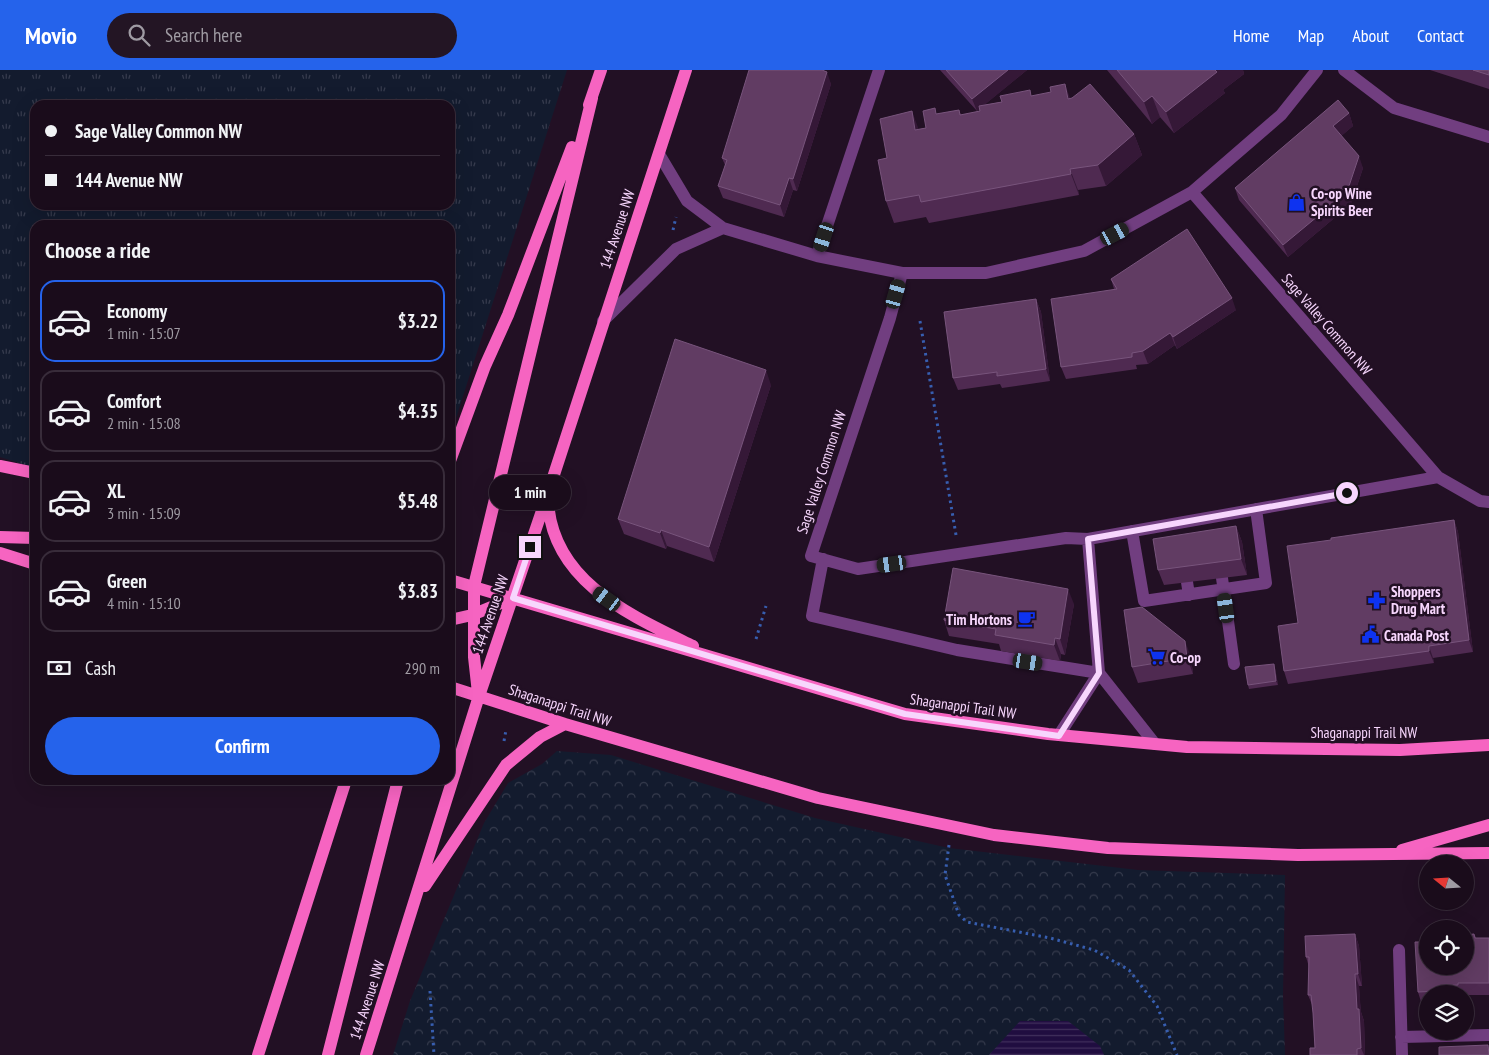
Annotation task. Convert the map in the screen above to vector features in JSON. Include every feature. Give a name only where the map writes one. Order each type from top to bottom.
[{"type":"main road","points":[[455,447],[485,366],[508,315],[592,98],[601,70]]},
{"type":"main road","name":"144 Avenue NW","points":[[455,774],[479,696],[547,496],[686,70]]},
{"type":"main road","points":[[479,696],[474,657],[472,615],[474,586],[592,98]]},
{"type":"main road","points":[[455,439],[461,430]]},
{"type":"main road","points":[[0,466],[30,472]]},
{"type":"main road","points":[[547,496],[549,518],[553,531],[576,574],[588,585],[662,631],[727,663]]},
{"type":"main road","points":[[0,537],[30,538]]},
{"type":"main road","points":[[0,553],[30,562]]},
{"type":"main road","name":"Shaganappi Trail NW","points":[[455,581],[905,714],[1059,736],[1187,747],[1400,750],[1489,746]]},
{"type":"main road","points":[[455,619],[472,615],[513,598]]},
{"type":"main road","name":"Shaganappi Trail NW","points":[[455,689],[565,724],[818,798],[994,835],[1108,848],[1385,855],[1489,853]]},
{"type":"main road","points":[[417,898],[506,765],[540,737],[565,724]]},
{"type":"main road","points":[[258,1055],[344,785]]},
{"type":"main road","points":[[328,1055],[397,785]]},
{"type":"main road","name":"144 Avenue NW","points":[[366,1055],[452,785]]},
{"type":"main road","points":[[1385,855],[1489,825]]},
{"type":"street","points":[[818,256],[879,70]]},
{"type":"street","points":[[659,154],[687,201],[723,228],[818,256],[902,273],[986,273],[1084,251],[1192,192],[1281,115],[1317,70]]},
{"type":"street","points":[[1344,70],[1394,108],[1489,137]]},
{"type":"street","name":"Sage Valley Common NW","points":[[1192,192],[1438,477],[1480,501],[1489,502]]},
{"type":"street","points":[[603,321],[676,249],[723,228]]},
{"type":"street","name":"Sage Valley Common NW","points":[[823,559],[811,556],[890,318],[902,273]]},
{"type":"street","points":[[1099,673],[957,650],[812,616],[823,559],[858,569],[1066,538],[1088,539],[1132,531],[1178,528],[1214,522],[1256,509],[1438,477]]},
{"type":"street","points":[[1132,531],[1144,601],[1188,589],[1223,584],[1266,584],[1256,509]]},
{"type":"street","points":[[1088,539],[1099,673],[1155,744]]},
{"type":"street","points":[[1223,584],[1234,664]]},
{"type":"street","points":[[1059,736],[1099,673]]},
{"type":"street","points":[[1399,950],[1402,1055]]},
{"type":"street","points":[[1401,1037],[1489,1034]]},
{"type":"path","points":[[672,234],[678,209]]},
{"type":"path","points":[[920,321],[960,554]]},
{"type":"path","points":[[756,639],[766,606]]},
{"type":"path","points":[[503,746],[506,730]]},
{"type":"path","points":[[951,826],[945,875],[959,915],[967,922],[1050,938],[1094,950],[1129,970],[1157,1006],[1177,1055]]},
{"type":"path","points":[[430,991],[434,1055]]},
{"type":"green space","points":[[0,70],[567,70],[455,421],[455,220],[30,220],[30,466],[0,457]]},
{"type":"green space","points":[[557,751],[611,755],[815,818],[949,848],[1138,870],[1285,875],[1283,996],[1285,1055],[393,1055],[410,1001],[484,823],[508,783],[542,764]]},
{"type":"shaded area","points":[[1020,1021],[1068,1021],[1100,1046],[1104,1055],[989,1055]]},
{"type":"building","points":[[749,70],[822,70],[827,72],[793,179],[789,178],[780,205],[718,186],[727,160],[722,158]]},
{"type":"building","points":[[946,70],[1008,70],[972,99]]},
{"type":"building","points":[[1117,70],[1215,70],[1217,72],[1166,112],[1152,96],[1144,102]]},
{"type":"building","points":[[1473,70],[1489,70],[1489,75]]},
{"type":"building","points":[[1065,84],[1068,99],[1090,84],[1134,134],[1098,165],[1070,169],[1071,174],[921,202],[919,195],[886,201],[878,160],[887,158],[880,119],[912,111],[915,130],[926,128],[923,111],[935,108],[936,114],[959,110],[960,115],[980,111],[979,106],[1002,102],[1000,96],[1030,90],[1031,96],[1051,92],[1050,87]]},
{"type":"building","points":[[1338,100],[1349,113],[1333,126],[1359,156],[1347,192],[1283,245],[1235,188]]},
{"type":"building","points":[[1187,229],[1232,298],[1173,337],[1170,333],[1143,351],[1132,353],[1132,357],[1061,367],[1051,299],[1117,289],[1111,279]]},
{"type":"building","points":[[1036,299],[1046,369],[997,376],[997,372],[953,378],[944,312]]},
{"type":"building","points":[[675,339],[766,370],[709,547],[661,530],[660,533],[618,519]]},
{"type":"building","points":[[1454,520],[1469,640],[1429,646],[1429,651],[1284,671],[1278,626],[1298,623],[1287,546]]},
{"type":"building","points":[[1236,526],[1241,559],[1158,570],[1153,539]]},
{"type":"building","points":[[953,568],[1068,589],[1060,639],[1055,638],[1054,645],[995,635],[996,629],[944,620]]},
{"type":"building","points":[[1142,607],[1185,641],[1187,658],[1132,667],[1124,610]]},
{"type":"building","points":[[1274,664],[1276,681],[1248,685],[1245,667]]},
{"type":"building","points":[[1355,934],[1358,974],[1355,974],[1361,1048],[1357,1049],[1357,1055],[1310,1055],[1310,1048],[1315,1048],[1311,995],[1308,995],[1309,957],[1306,957],[1305,936]]},
{"type":"building","points":[[1474,934],[1475,938],[1489,938],[1489,983],[1419,985],[1418,992],[1415,942],[1419,942],[1419,975],[1474,975]]},
{"type":"building","points":[[1488,1045],[1489,1055],[1439,1055],[1439,1047]]},
{"type":"place","name":"Co-op Wine Spirits Beer","points":[[1297,202]]},
{"type":"place","name":"Shoppers Drug Mart","points":[[1377,600]]},
{"type":"place","name":"Tim Hortons","points":[[1026,619]]},
{"type":"place","name":"Canada Post","points":[[1370,635]]},
{"type":"place","name":"Co-op","points":[[1156,657]]},
{"type":"route","points":[[530,547],[513,598],[727,663],[905,714],[1059,736],[1099,673],[1088,539],[1347,493]]}]
